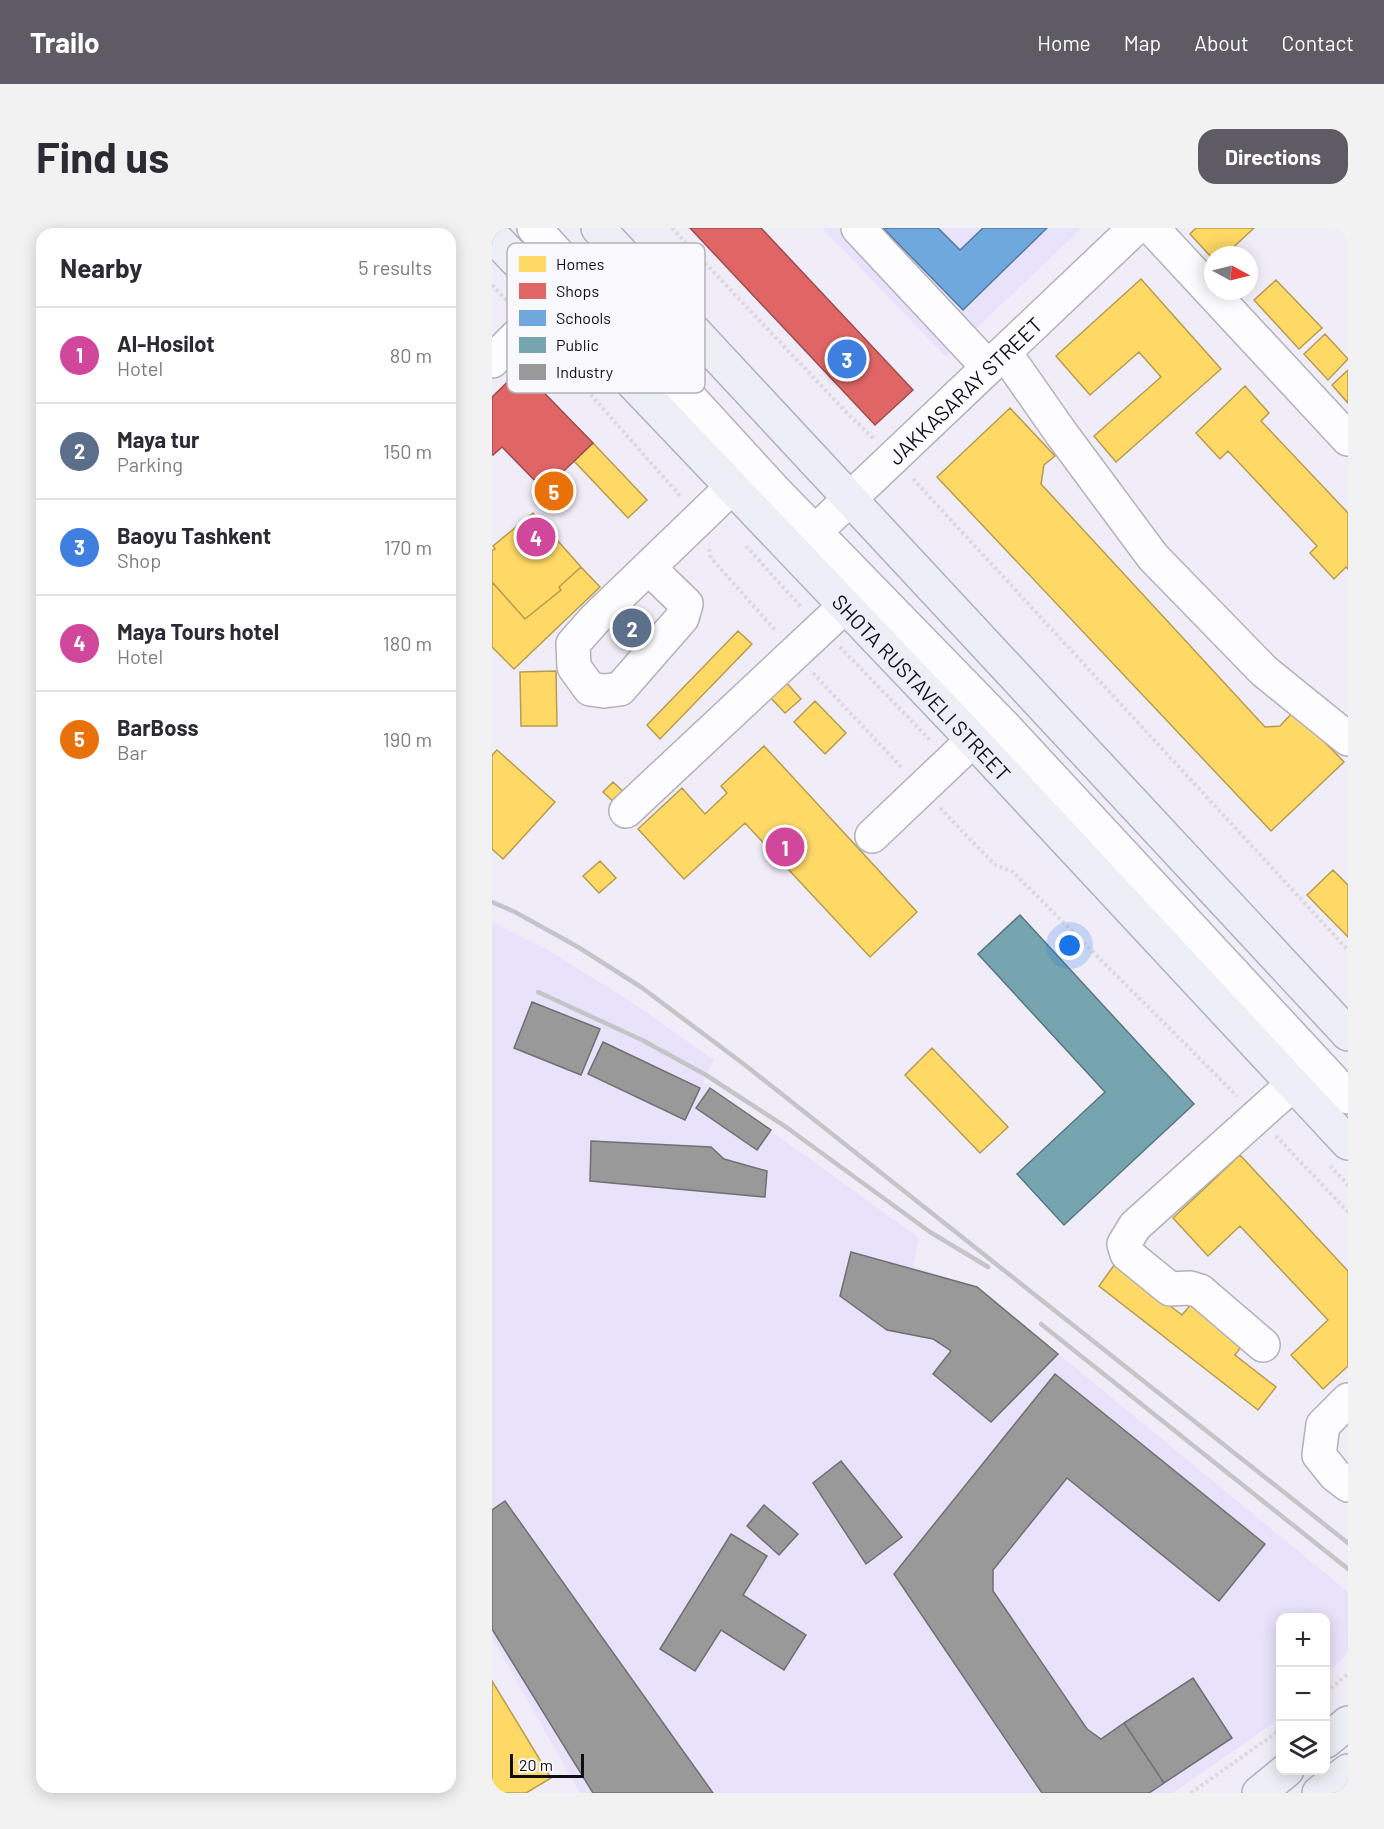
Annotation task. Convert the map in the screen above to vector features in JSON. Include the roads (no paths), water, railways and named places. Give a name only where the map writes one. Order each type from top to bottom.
[{"type":"main road","name":"SHOTA RUSTAVELI STREET","points":[[598,228],[609,243]]},
{"type":"main road","name":"SHOTA RUSTAVELI STREET","points":[[492,235],[507,251]]},
{"type":"main road","name":"SHOTA RUSTAVELI STREET","points":[[705,371],[821,525],[1348,1034]]},
{"type":"main road","name":"SHOTA RUSTAVELI STREET","points":[[642,393],[732,487],[821,525]]},
{"type":"main road","name":"SHOTA RUSTAVELI STREET","points":[[821,525],[845,606],[961,750],[1293,1084],[1336,1152]]},
{"type":"main road","points":[[1330,1738],[1348,1723]]},
{"type":"main road","points":[[1319,1793],[1348,1771]]},
{"type":"main road","points":[[1258,1793],[1281,1775]]},
{"type":"street","points":[[534,228],[548,243]]},
{"type":"street","points":[[556,228],[569,243]]},
{"type":"street","points":[[858,228],[997,360],[1061,434],[1153,557],[1264,671],[1348,739]]},
{"type":"street","name":"JAKKASARAY STREET","points":[[821,525],[1135,228]]},
{"type":"street","points":[[1152,228],[1348,438]]},
{"type":"street","points":[[492,361],[507,346]]},
{"type":"street","points":[[693,393],[1348,1080]]},
{"type":"street","points":[[703,393],[1002,724],[1348,1097]]},
{"type":"street","points":[[650,569],[732,487]]},
{"type":"street","points":[[626,811],[845,606]]},
{"type":"street","points":[[872,836],[961,750]]},
{"type":"street","points":[[1263,1345],[1200,1291],[1190,1288],[1170,1289],[1127,1254],[1124,1244],[1135,1226],[1293,1084]]},
{"type":"street","points":[[1348,1400],[1323,1425],[1319,1455],[1335,1475],[1348,1485]]},
{"type":"railway","points":[[492,902],[515,912],[578,947],[641,987],[745,1065],[1348,1543]]},
{"type":"railway","points":[[538,992],[642,1040],[706,1075],[786,1127],[930,1232],[988,1267]]},
{"type":"railway","points":[[1041,1324],[1348,1569]]},
{"type":"place","name":"Baoyu Tashkent","points":[[847,359]]},
{"type":"place","name":"BarBoss","points":[[554,491]]},
{"type":"place","name":"Maya Tours hotel","points":[[536,537]]},
{"type":"place","name":"Maya tur","points":[[632,628]]},
{"type":"place","name":"Al-Hosilot","points":[[785,847]]}]
